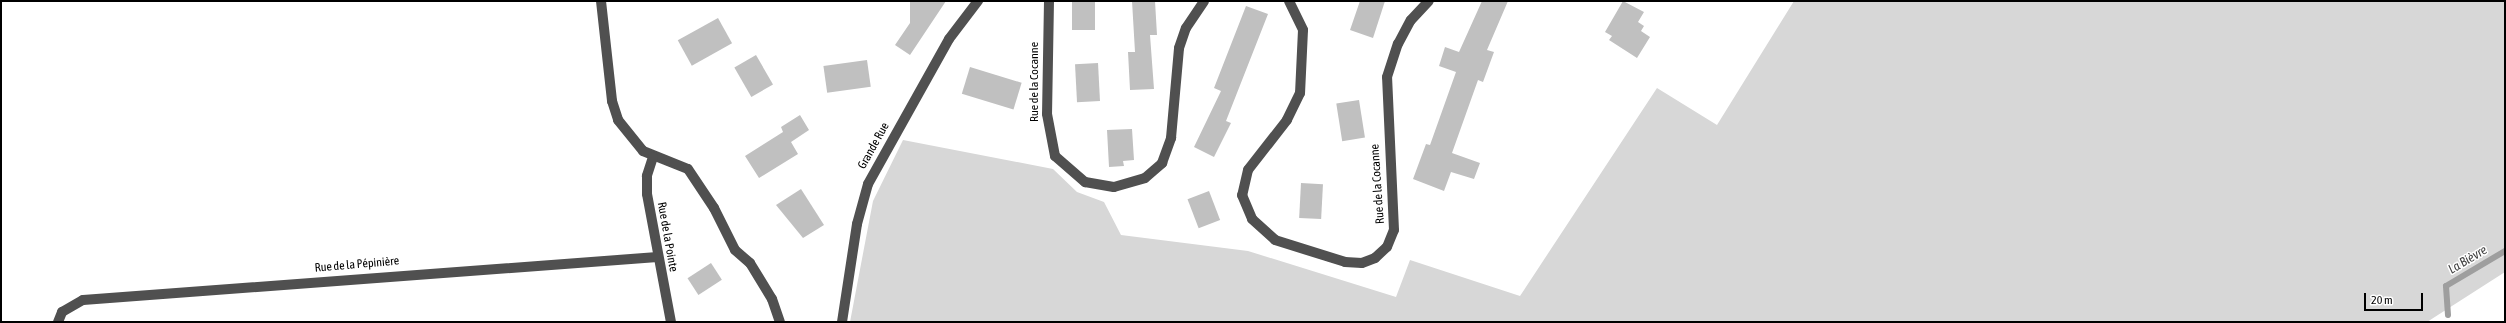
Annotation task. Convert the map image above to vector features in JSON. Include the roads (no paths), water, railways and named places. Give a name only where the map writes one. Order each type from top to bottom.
[{"type":"street","points":[[602,1],[612,101],[618,120],[630,138],[653,157],[674,161],[688,169],[714,208],[735,250],[750,263],[772,299],[780,322]]},
{"type":"street","name":"Grande Rue","points":[[842,322],[857,224],[868,184],[949,39],[978,1]]},
{"type":"street","name":"Rue de la Cocanne","points":[[1049,1],[1047,114],[1055,156],[1085,182],[1114,187],[1145,178],[1162,163],[1171,138],[1179,48],[1186,28],[1204,1]]},
{"type":"street","name":"Rue de la Cocanne","points":[[1289,1],[1303,30],[1300,93],[1287,120],[1248,170],[1242,195],[1252,219],[1275,240],[1345,262],[1362,263],[1375,258],[1387,247],[1394,230],[1387,77],[1398,44],[1411,20],[1429,1]]},
{"type":"street","name":"Rue de la Pointe","points":[[653,157],[647,176],[647,194],[657,257],[671,322]]},
{"type":"street","name":"Rue de la Pépinière","points":[[58,322],[62,312],[83,300],[657,257]]},
{"type":"waterway","name":"La Bièvre","points":[[2448,315],[2446,286],[2505,251]]}]
